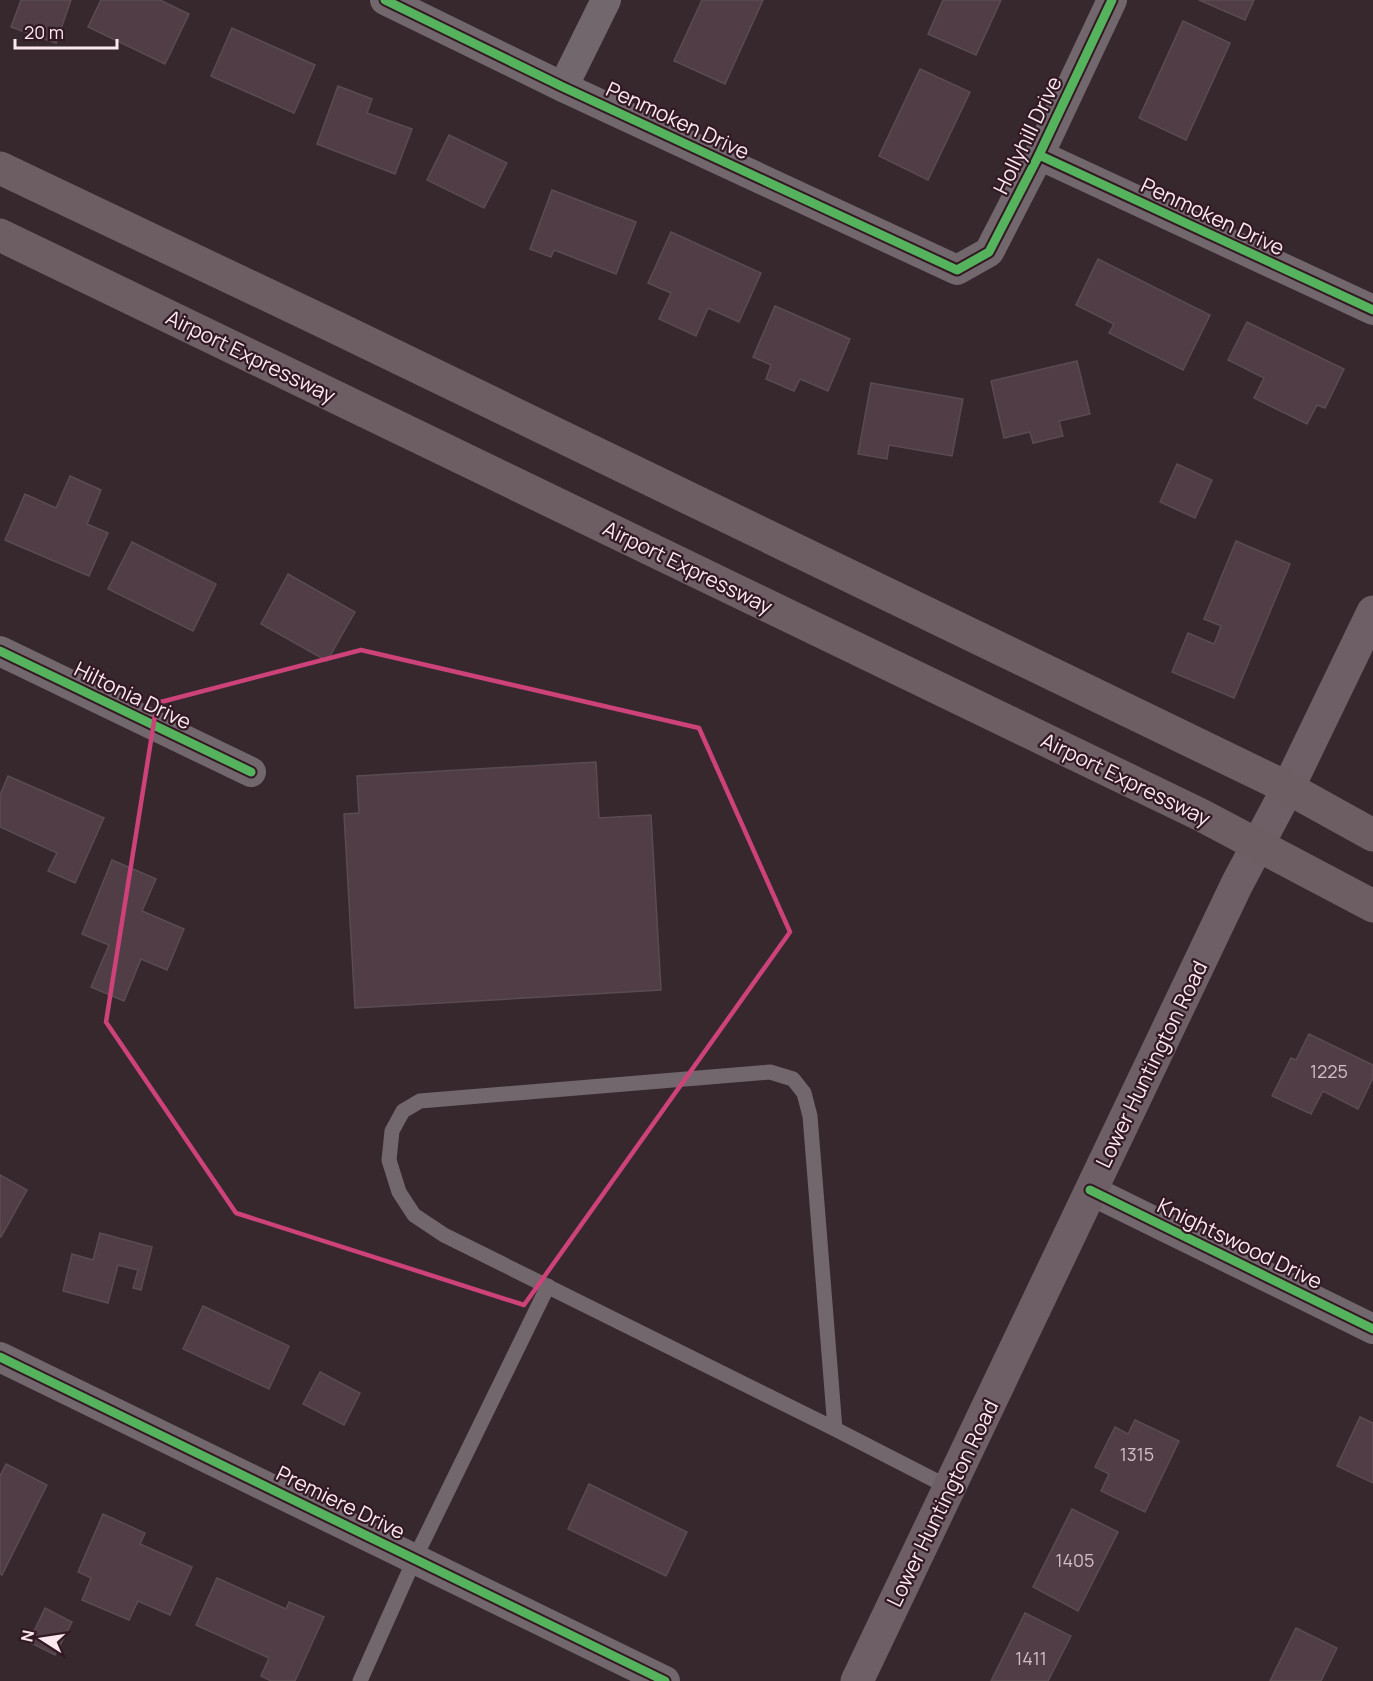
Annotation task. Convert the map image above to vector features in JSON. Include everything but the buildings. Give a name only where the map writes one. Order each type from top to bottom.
[{"type":"main road","points":[[0,168],[337,328],[1288,788],[1373,835]]},
{"type":"main road","name":"Airport Expressway","points":[[0,235],[1169,799],[1373,906]]},
{"type":"main road","name":"Lower Huntington Road","points":[[857,1681],[1090,1190],[1373,612]]},
{"type":"street","name":"Penmoken Drive","points":[[385,0],[563,87],[957,270]]},
{"type":"street","points":[[563,87],[606,0]]},
{"type":"street","name":"Hollyhill Drive","points":[[957,270],[989,252],[1039,155],[1112,0]]},
{"type":"street","name":"Penmoken Drive","points":[[1039,155],[1373,310]]},
{"type":"street","name":"Hiltonia Drive","points":[[0,651],[251,772]]},
{"type":"street","name":"Knightswood Drive","points":[[1090,1190],[1373,1329]]},
{"type":"street","name":"Premiere Drive","points":[[0,1357],[665,1681]]},
{"type":"lane","points":[[835,1429],[810,1116],[804,1093],[793,1079],[770,1072],[513,1093],[420,1101],[403,1111],[392,1131],[389,1160],[399,1192],[414,1215],[444,1235],[950,1488]]},
{"type":"lane","points":[[360,1681],[415,1558],[548,1286]]},
{"type":"highlighted area","points":[[361,650],[699,728],[790,932],[524,1305],[236,1213],[106,1022],[157,703]]},
{"type":"cycle path","points":[[385,0],[563,87],[957,270],[989,252],[1039,155],[1112,0]]},
{"type":"cycle path","points":[[1039,155],[1373,310]]},
{"type":"cycle path","points":[[0,651],[251,772]]},
{"type":"cycle path","points":[[1090,1190],[1373,1329]]},
{"type":"cycle path","points":[[0,1357],[665,1681]]}]
